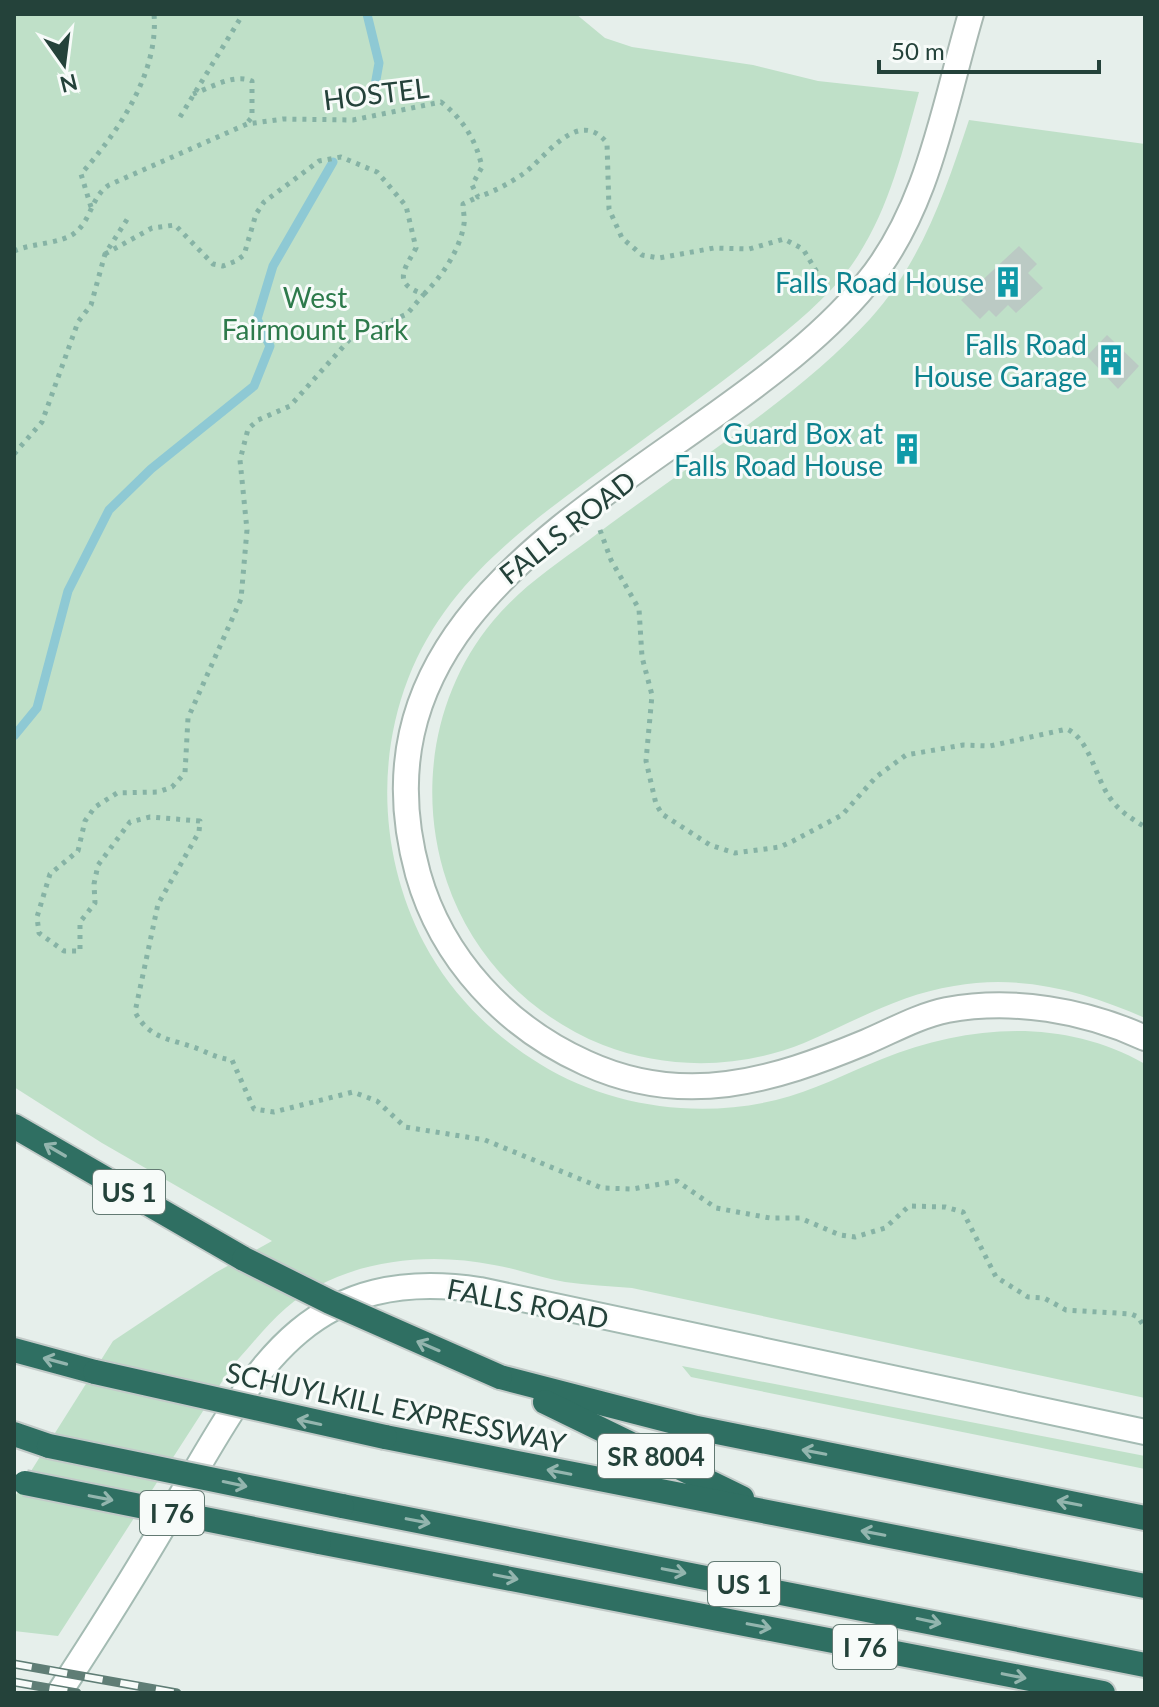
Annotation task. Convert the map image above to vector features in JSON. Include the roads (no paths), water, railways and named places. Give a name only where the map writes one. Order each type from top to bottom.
[{"type":"highway","name":"US 1","points":[[14,1126],[244,1259],[330,1302],[500,1377],[697,1428],[1145,1518]]},
{"type":"highway","name":"SCHUYLKILL EXPRESSWAY","points":[[14,1350],[95,1372],[385,1437],[1145,1586]]},
{"type":"highway","name":"SR 8004","points":[[500,1377],[773,1514]]},
{"type":"highway","name":"US 1","points":[[14,1437],[342,1506],[1145,1665]]},
{"type":"highway","name":"I 76","points":[[20,1482],[1103,1693]]},
{"type":"street","name":"FALLS ROAD","points":[[971,14],[943,111],[903,230],[868,283],[842,312],[788,361],[587,508],[517,564],[470,614],[435,667],[423,695],[411,750],[407,809],[425,898],[451,949],[500,1008],[536,1036],[590,1066],[649,1082],[682,1086],[743,1085],[774,1077],[929,1015],[976,1006],[1068,1012],[1101,1020],[1145,1038]]},
{"type":"street","name":"FALLS ROAD","points":[[59,1693],[125,1591],[212,1444],[273,1353],[325,1312],[362,1295],[399,1286],[425,1284],[480,1290],[1145,1432]]},
{"type":"waterway","points":[[367,14],[379,63],[374,91]]},
{"type":"waterway","points":[[14,736],[37,708],[68,591],[109,510],[151,469],[254,386],[270,346],[257,319],[273,266],[333,162]]},
{"type":"railway","points":[[14,1664],[177,1693]]},
{"type":"railway","points":[[14,1682],[77,1693]]},
{"type":"place","name":"Falls Road House","points":[[1008,282]]},
{"type":"place","name":"Falls Road House Garage","points":[[1111,360]]},
{"type":"place","name":"Guard Box at Falls Road House","points":[[907,449]]},
{"type":"park label","name":"West Fairmount Park","points":[[315,313]]}]
